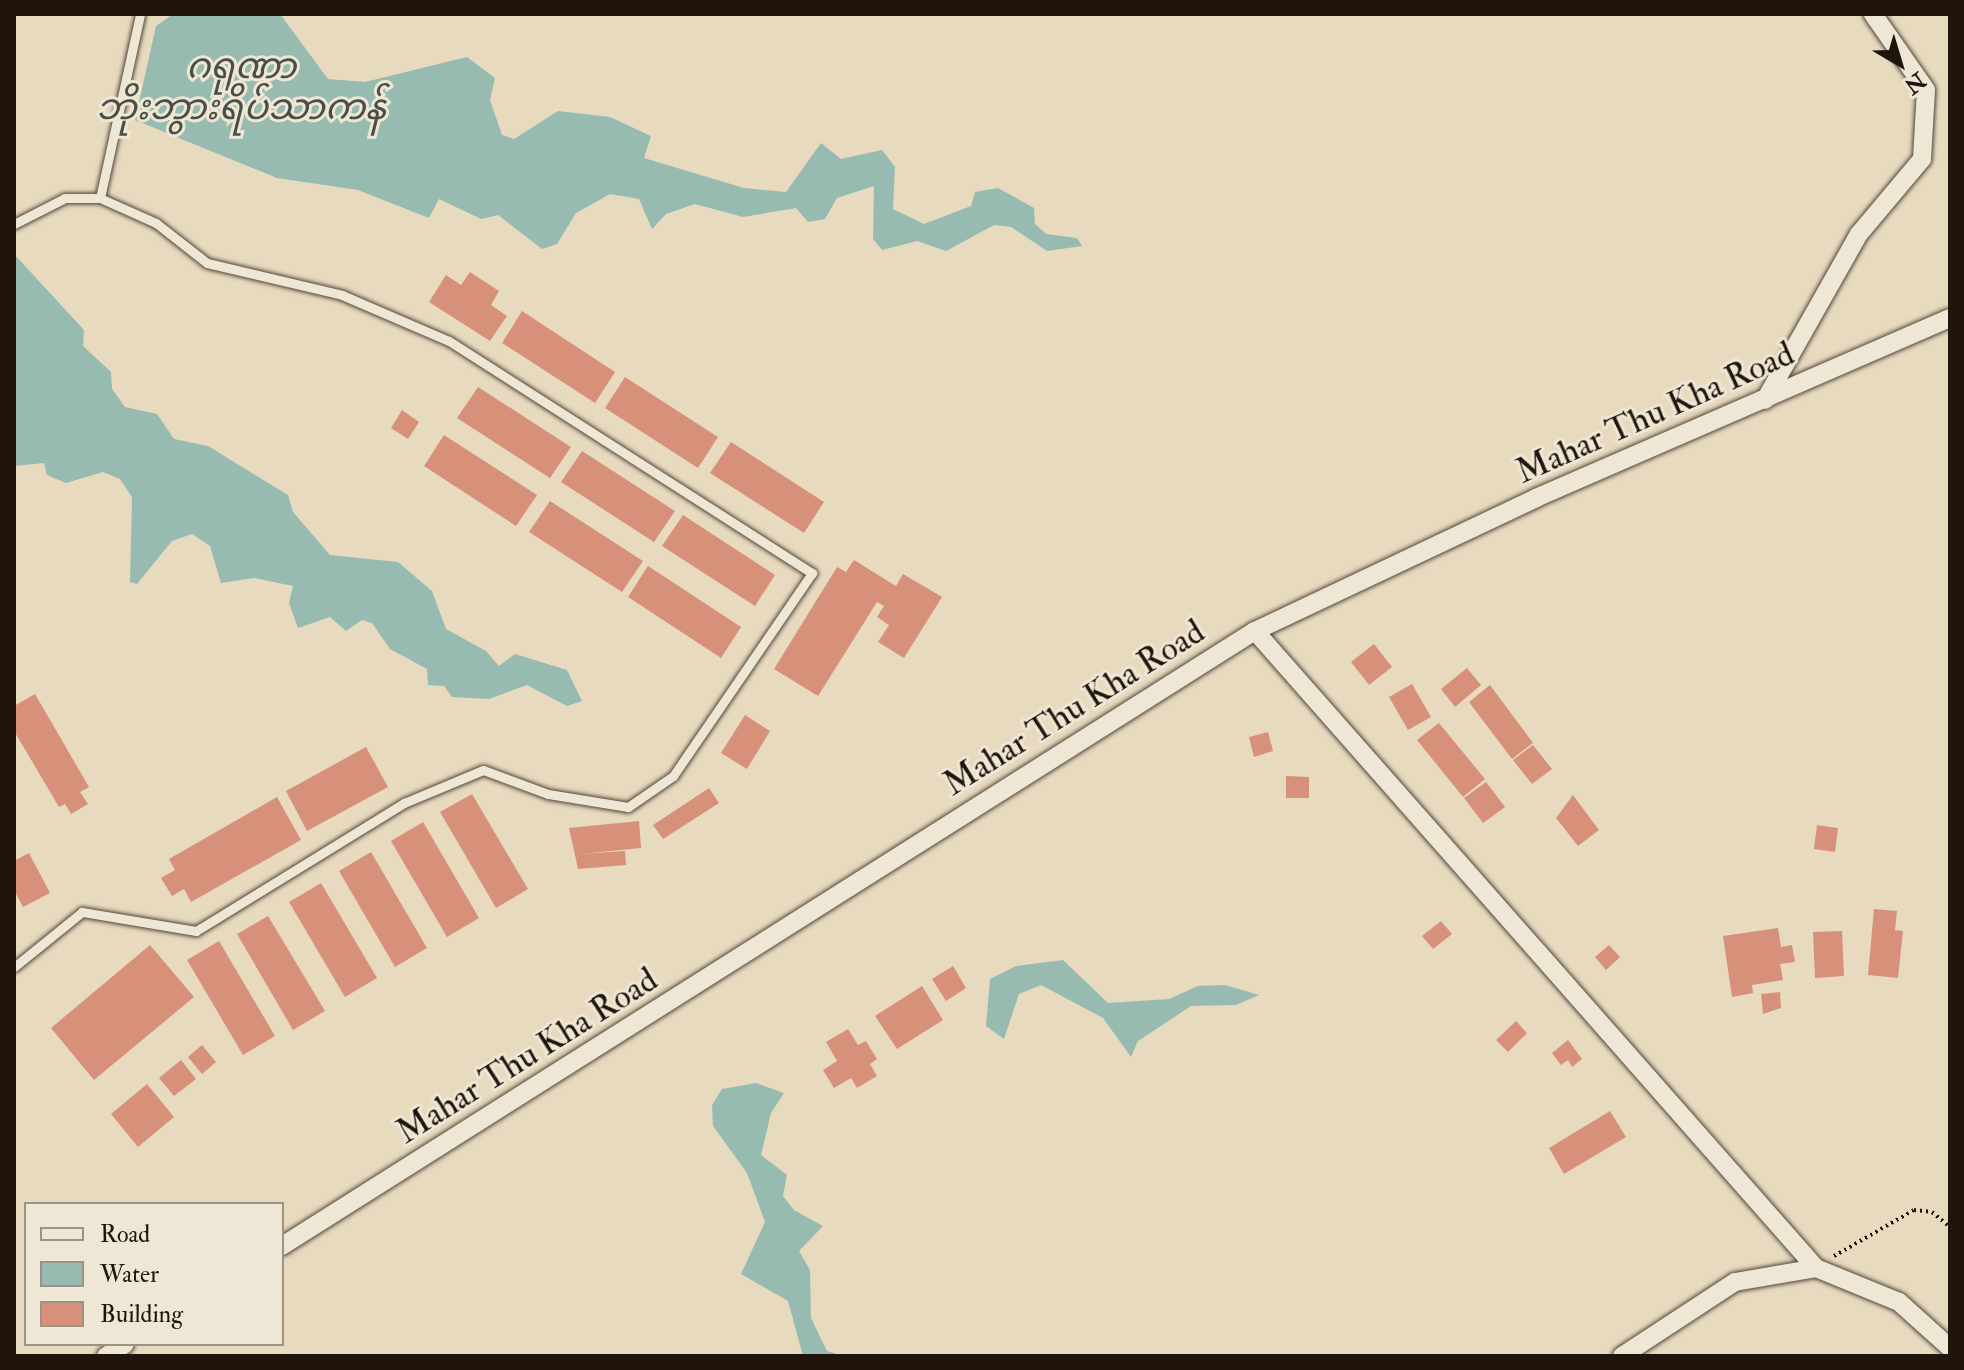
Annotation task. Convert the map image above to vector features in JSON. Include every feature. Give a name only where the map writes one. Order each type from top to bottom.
[{"type":"street","points":[[1765,400],[1859,234],[1922,159],[1926,90],[1873,14]]},
{"type":"street","name":"Mahar Thu Kha Road","points":[[284,1245],[1255,631],[1950,318]]},
{"type":"street","points":[[1255,631],[1816,1268],[1899,1302],[1950,1348]]},
{"type":"street","points":[[1622,1356],[1735,1282],[1816,1268]]},
{"type":"lane","points":[[100,198],[140,14]]},
{"type":"lane","points":[[14,224],[65,198],[100,198],[156,223],[207,263],[342,295],[449,341],[812,573],[673,776],[628,807],[548,794],[483,770],[404,803],[196,931],[82,912],[14,967]]},
{"type":"path","points":[[1816,1268],[1881,1224],[1914,1210],[1932,1212],[1950,1227]]},
{"type":"water","name":"ဂရုဏာ ဘိုးဘွားရိပ်သာကန်","points":[[173,14],[280,14],[328,79],[365,82],[467,57],[495,78],[490,100],[502,135],[514,139],[558,111],[610,117],[651,136],[644,158],[744,188],[786,192],[821,143],[841,159],[882,150],[895,167],[893,209],[924,224],[971,206],[975,192],[998,188],[1034,208],[1035,224],[1046,234],[1077,238],[1082,246],[1047,251],[1011,227],[994,225],[946,251],[917,241],[882,250],[873,239],[874,186],[837,198],[825,219],[808,222],[796,208],[743,217],[695,204],[666,214],[652,229],[639,199],[610,194],[576,213],[557,244],[542,249],[498,215],[481,219],[439,199],[429,218],[358,190],[277,178],[135,120],[156,26]]},
{"type":"water","points":[[14,254],[84,330],[83,346],[111,372],[112,389],[125,407],[157,414],[174,439],[208,446],[288,495],[293,512],[330,555],[398,562],[432,591],[446,629],[486,651],[499,666],[515,654],[567,670],[582,701],[567,706],[527,685],[489,699],[452,697],[444,686],[428,685],[427,669],[390,649],[372,623],[362,620],[346,631],[330,617],[298,628],[289,603],[293,586],[254,578],[221,583],[210,546],[192,534],[172,541],[137,584],[130,582],[132,497],[120,479],[103,472],[66,483],[47,475],[44,463],[14,466]]},
{"type":"water","points":[[1063,960],[1108,1003],[1169,999],[1198,986],[1225,985],[1259,995],[1236,1005],[1191,1006],[1138,1041],[1131,1057],[1103,1018],[1041,985],[1019,994],[1004,1039],[986,1026],[990,979],[1016,966]]},
{"type":"water","points":[[756,1083],[784,1093],[771,1113],[761,1155],[787,1175],[783,1196],[794,1210],[823,1226],[799,1251],[810,1270],[811,1318],[827,1351],[843,1356],[803,1356],[788,1301],[741,1274],[765,1222],[747,1173],[713,1126],[712,1105],[722,1089]]},
{"type":"building","points":[[470,272],[499,291],[491,305],[507,316],[490,341],[429,302],[446,275],[461,285]]},
{"type":"building","points":[[522,311],[615,372],[595,403],[502,343]]},
{"type":"building","points":[[625,377],[718,437],[698,468],[605,408]]},
{"type":"building","points":[[478,387],[571,447],[550,478],[457,418]]},
{"type":"building","points":[[402,410],[419,422],[408,439],[391,428]]},
{"type":"building","points":[[444,435],[537,495],[516,526],[424,466]]},
{"type":"building","points":[[731,442],[824,502],[804,533],[710,473]]},
{"type":"building","points":[[582,451],[675,511],[654,542],[561,482]]},
{"type":"building","points":[[550,501],[643,561],[622,592],[529,532]]},
{"type":"building","points":[[683,515],[775,575],[755,606],[662,546]]},
{"type":"building","points":[[854,560],[896,586],[903,574],[942,597],[904,658],[878,642],[889,625],[877,617],[884,606],[877,602],[818,696],[774,669],[837,567],[846,572]]},
{"type":"building","points":[[648,566],[741,627],[721,658],[628,597]]},
{"type":"building","points":[[1374,644],[1392,667],[1369,685],[1351,662]]},
{"type":"building","points":[[1467,668],[1481,685],[1455,707],[1441,689]]},
{"type":"building","points":[[1412,684],[1431,717],[1408,730],[1389,697]]},
{"type":"building","points":[[1490,685],[1533,743],[1512,759],[1469,702]]},
{"type":"building","points":[[35,694],[89,787],[80,792],[88,804],[71,814],[65,804],[59,807],[14,731],[14,706]]},
{"type":"building","points":[[745,715],[770,731],[747,769],[721,753]]},
{"type":"building","points":[[1439,723],[1485,779],[1463,797],[1417,740]]},
{"type":"building","points":[[1268,732],[1273,751],[1254,757],[1249,737]]},
{"type":"building","points":[[1533,745],[1552,769],[1532,784],[1513,760]]},
{"type":"building","points":[[366,747],[388,787],[307,831],[286,791]]},
{"type":"building","points":[[1286,776],[1309,777],[1309,798],[1286,798]]},
{"type":"building","points":[[1486,782],[1505,807],[1483,823],[1464,798]]},
{"type":"building","points":[[709,788],[719,803],[663,839],[653,825]]},
{"type":"building","points":[[472,794],[528,889],[496,908],[440,812]]},
{"type":"building","points":[[1573,795],[1599,830],[1578,846],[1556,818]]},
{"type":"building","points":[[277,797],[301,840],[191,902],[184,889],[172,896],[161,878],[175,870],[169,859]]},
{"type":"building","points":[[639,821],[641,848],[581,854],[625,851],[626,865],[578,869],[569,828]]},
{"type":"building","points":[[423,822],[479,918],[447,937],[391,841]]},
{"type":"building","points":[[1817,825],[1838,828],[1835,852],[1814,849]]},
{"type":"building","points":[[371,852],[427,948],[395,967],[339,871]]},
{"type":"building","points":[[29,853],[50,893],[23,907],[14,890],[14,861]]},
{"type":"building","points":[[321,883],[377,978],[345,997],[289,902]]},
{"type":"building","points":[[1874,909],[1897,911],[1895,930],[1903,931],[1898,978],[1868,975]]},
{"type":"building","points":[[268,916],[325,1011],[293,1030],[237,934]]},
{"type":"building","points":[[1441,921],[1452,934],[1433,949],[1422,936]]},
{"type":"building","points":[[1778,928],[1781,947],[1792,945],[1795,962],[1780,964],[1783,980],[1752,985],[1753,993],[1732,997],[1723,936]]},
{"type":"building","points":[[1842,931],[1844,976],[1815,978],[1813,932]]},
{"type":"building","points":[[219,941],[275,1036],[243,1055],[187,960]]},
{"type":"building","points":[[150,945],[194,997],[94,1080],[51,1028]]},
{"type":"building","points":[[1609,945],[1620,957],[1606,970],[1595,957]]},
{"type":"building","points":[[953,966],[966,988],[946,1001],[932,979]]},
{"type":"building","points":[[922,986],[943,1020],[897,1049],[875,1016]]},
{"type":"building","points":[[1780,992],[1781,1008],[1763,1014],[1761,994]]},
{"type":"building","points":[[1516,1021],[1527,1033],[1508,1052],[1496,1040]]},
{"type":"building","points":[[848,1029],[858,1045],[866,1041],[877,1059],[870,1064],[877,1076],[857,1088],[851,1078],[834,1088],[823,1070],[837,1061],[826,1042]]},
{"type":"building","points":[[1568,1040],[1582,1059],[1572,1067],[1568,1060],[1561,1065],[1552,1053]]},
{"type":"building","points":[[202,1045],[216,1062],[202,1074],[188,1057]]},
{"type":"building","points":[[181,1060],[196,1079],[174,1096],[159,1078]]},
{"type":"building","points":[[147,1084],[174,1117],[138,1147],[111,1114]]},
{"type":"building","points":[[1610,1111],[1626,1137],[1564,1174],[1549,1148]]}]
